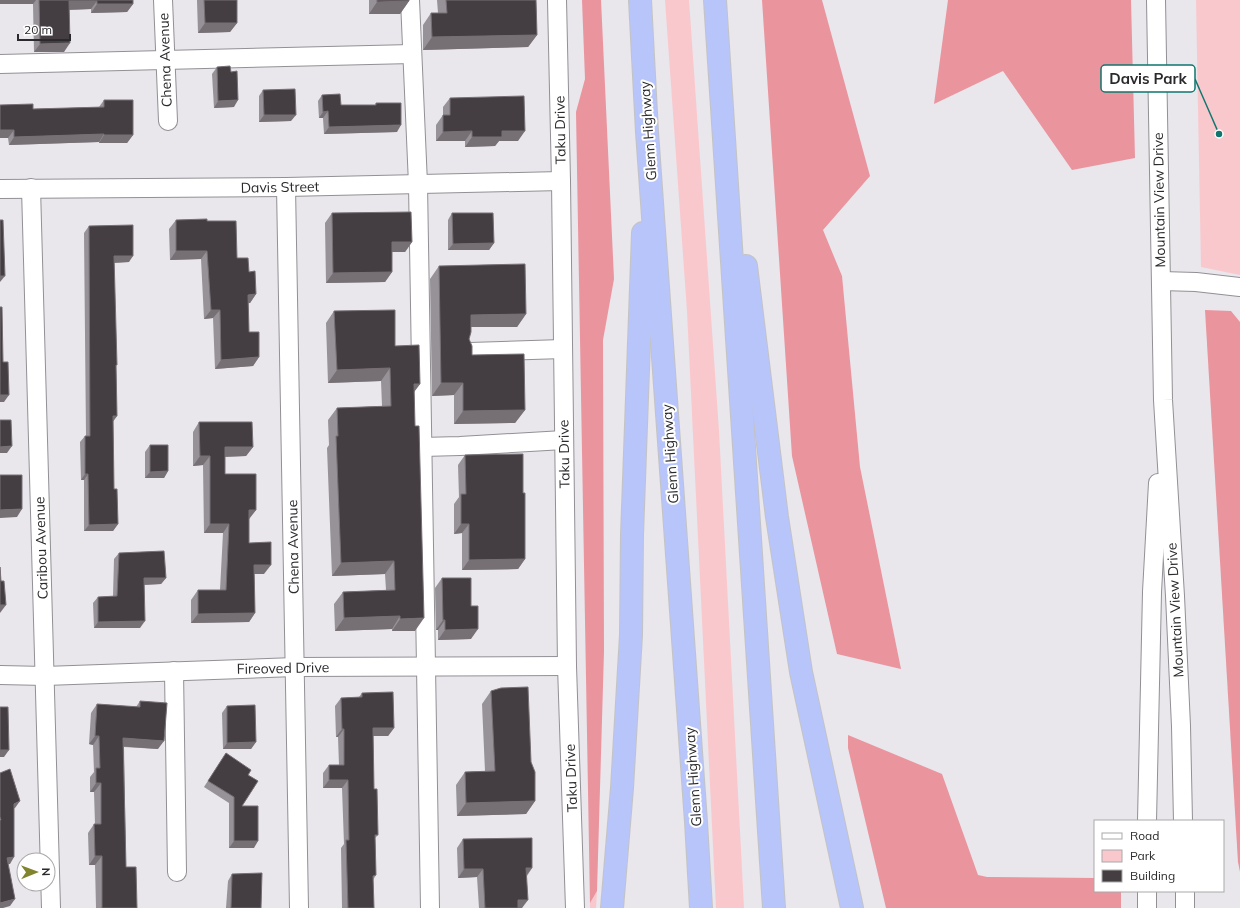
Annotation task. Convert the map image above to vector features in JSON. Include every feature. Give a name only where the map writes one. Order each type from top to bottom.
[{"type":"highway","name":"Glenn Highway","points":[[640,0],[701,908]]},
{"type":"highway","points":[[715,0],[774,908]]},
{"type":"highway","points":[[717,24],[777,516],[801,672],[852,908]]},
{"type":"highway","points":[[612,908],[622,788],[631,635],[632,535],[639,313],[648,132]]},
{"type":"street","name":"Chena Avenue","points":[[163,0],[168,121]]},
{"type":"street","points":[[410,0],[418,184],[430,908]]},
{"type":"street","name":"Taku Drive","points":[[557,0],[561,180],[567,666],[575,908]]},
{"type":"street","name":"Mountain View Drive","points":[[1156,0],[1163,400],[1175,596],[1181,726],[1183,820]]},
{"type":"street","points":[[0,64],[412,54]]},
{"type":"street","name":"Davis Street","points":[[0,189],[286,187],[561,180]]},
{"type":"street","name":"Chena Avenue","points":[[286,187],[299,908]]},
{"type":"street","name":"Caribou Avenue","points":[[31,188],[51,908]]},
{"type":"street","points":[[1160,281],[1196,282],[1240,287]]},
{"type":"street","points":[[470,352],[563,349]]},
{"type":"street","name":"Mountain View Drive","points":[[1147,820],[1152,592],[1163,400]]},
{"type":"street","points":[[422,447],[564,440]]},
{"type":"street","name":"Fireoved Drive","points":[[0,675],[45,676],[295,667],[567,666]]},
{"type":"street","points":[[174,671],[177,872]]},
{"type":"street","points":[[1147,892],[1147,908]]},
{"type":"street","points":[[1185,892],[1185,908]]},
{"type":"green space","points":[[665,0],[689,0],[719,431],[744,908],[716,908],[687,311]]},
{"type":"green space","points":[[1196,0],[1240,0],[1240,275],[1201,267]]},
{"type":"green space","points":[[597,891],[596,908],[590,908],[590,903]]},
{"type":"shaded area","points":[[582,0],[601,0],[614,279],[603,340],[604,651],[597,891],[590,903],[576,112],[585,79]]},
{"type":"shaded area","points":[[762,0],[822,0],[870,176],[823,230],[842,276],[860,467],[901,669],[837,654],[792,456]]},
{"type":"shaded area","points":[[948,0],[1131,0],[1135,158],[1072,170],[1003,71],[934,104]]},
{"type":"shaded area","points":[[1205,310],[1231,311],[1240,322],[1240,872],[1238,862]]},
{"type":"shaded area","points":[[848,735],[942,774],[978,875],[987,877],[1094,878],[1094,892],[1121,892],[1121,908],[886,908],[848,748]]},
{"type":"building","points":[[39,0],[133,0],[133,4],[97,4],[97,1],[69,1],[70,43],[40,44]]},
{"type":"building","points":[[204,0],[237,0],[237,23],[205,23]]},
{"type":"building","points":[[377,0],[409,0],[409,1],[377,2]]},
{"type":"building","points":[[446,0],[536,0],[537,35],[432,37],[431,13],[447,13]]},
{"type":"building","points":[[230,66],[231,72],[237,71],[238,100],[218,101],[217,67]]},
{"type":"building","points":[[295,89],[296,115],[264,115],[263,90]]},
{"type":"building","points":[[340,94],[341,105],[401,103],[401,125],[329,127],[328,111],[323,112],[322,95]]},
{"type":"building","points":[[524,96],[525,131],[502,131],[502,137],[472,137],[472,131],[443,132],[443,115],[450,115],[450,98]]},
{"type":"building","points":[[104,100],[133,100],[133,135],[104,134],[14,137],[14,130],[0,130],[0,105],[33,104],[33,109],[104,107]]},
{"type":"building","points":[[411,212],[412,242],[392,242],[392,272],[333,273],[332,213]]},
{"type":"building","points":[[452,213],[493,213],[494,243],[453,244]]},
{"type":"building","points":[[207,219],[207,221],[236,221],[237,258],[248,258],[249,272],[255,271],[256,294],[248,295],[249,332],[259,332],[259,357],[221,360],[220,310],[211,310],[207,251],[176,251],[176,220]]},
{"type":"building","points":[[0,220],[3,220],[5,276],[0,276]]},
{"type":"building","points":[[133,225],[133,256],[114,256],[117,416],[113,416],[114,489],[117,489],[118,524],[89,525],[88,474],[85,474],[85,436],[90,436],[89,226]]},
{"type":"building","points":[[525,264],[526,314],[471,315],[471,332],[469,339],[472,346],[472,355],[524,354],[525,410],[463,411],[463,383],[441,383],[439,266]]},
{"type":"building","points":[[0,307],[2,307],[3,362],[8,362],[9,395],[0,395]]},
{"type":"building","points":[[395,310],[395,346],[419,345],[420,384],[414,384],[415,426],[419,426],[424,618],[400,619],[400,616],[344,618],[343,592],[395,590],[394,561],[341,563],[336,436],[338,436],[337,408],[391,406],[390,368],[337,370],[334,311]]},
{"type":"building","points":[[0,420],[11,420],[12,446],[0,447]]},
{"type":"building","points":[[199,422],[252,422],[253,447],[225,447],[225,474],[256,474],[256,510],[249,510],[249,543],[271,542],[271,565],[254,565],[255,613],[198,614],[198,590],[226,590],[229,524],[210,524],[210,456],[200,456]]},
{"type":"building","points":[[150,445],[168,445],[168,471],[150,472]]},
{"type":"building","points":[[523,454],[523,493],[525,493],[525,559],[469,560],[469,524],[461,524],[461,494],[466,494],[465,455]]},
{"type":"building","points":[[0,475],[22,475],[22,509],[0,510]]},
{"type":"building","points":[[164,551],[166,578],[144,578],[145,621],[98,622],[98,597],[117,596],[119,553]]},
{"type":"building","points":[[0,567],[1,581],[4,581],[6,605],[0,605]]},
{"type":"building","points":[[442,578],[471,578],[471,606],[478,606],[478,629],[445,630],[445,620],[443,620]]},
{"type":"building","points":[[528,687],[531,762],[535,772],[535,801],[466,803],[465,772],[495,771],[491,691],[501,688]]},
{"type":"building","points":[[393,692],[394,728],[373,728],[374,789],[377,789],[378,835],[375,835],[376,875],[373,876],[374,908],[348,908],[346,840],[349,840],[348,780],[329,780],[329,765],[344,765],[344,729],[342,729],[341,698],[362,697],[362,693]]},
{"type":"building","points":[[140,701],[167,703],[164,741],[123,738],[126,867],[136,867],[137,908],[102,908],[102,856],[95,856],[94,824],[101,824],[101,783],[96,783],[96,768],[100,768],[99,736],[95,736],[97,704],[140,707]]},
{"type":"building","points":[[255,705],[256,742],[227,743],[227,706]]},
{"type":"building","points":[[0,707],[8,707],[9,750],[0,750]]},
{"type":"building","points":[[226,753],[251,770],[248,775],[258,781],[242,806],[258,806],[258,841],[234,841],[234,797],[208,781]]},
{"type":"building","points":[[10,769],[20,801],[14,804],[14,857],[7,858],[15,899],[0,903],[0,773]]},
{"type":"building","points":[[532,838],[532,868],[526,868],[528,900],[518,900],[518,908],[485,908],[483,869],[464,869],[463,839]]},
{"type":"building","points":[[262,873],[261,908],[231,908],[232,874]]},
{"type":"place","name":"Davis Park","points":[[1219,134]]}]
